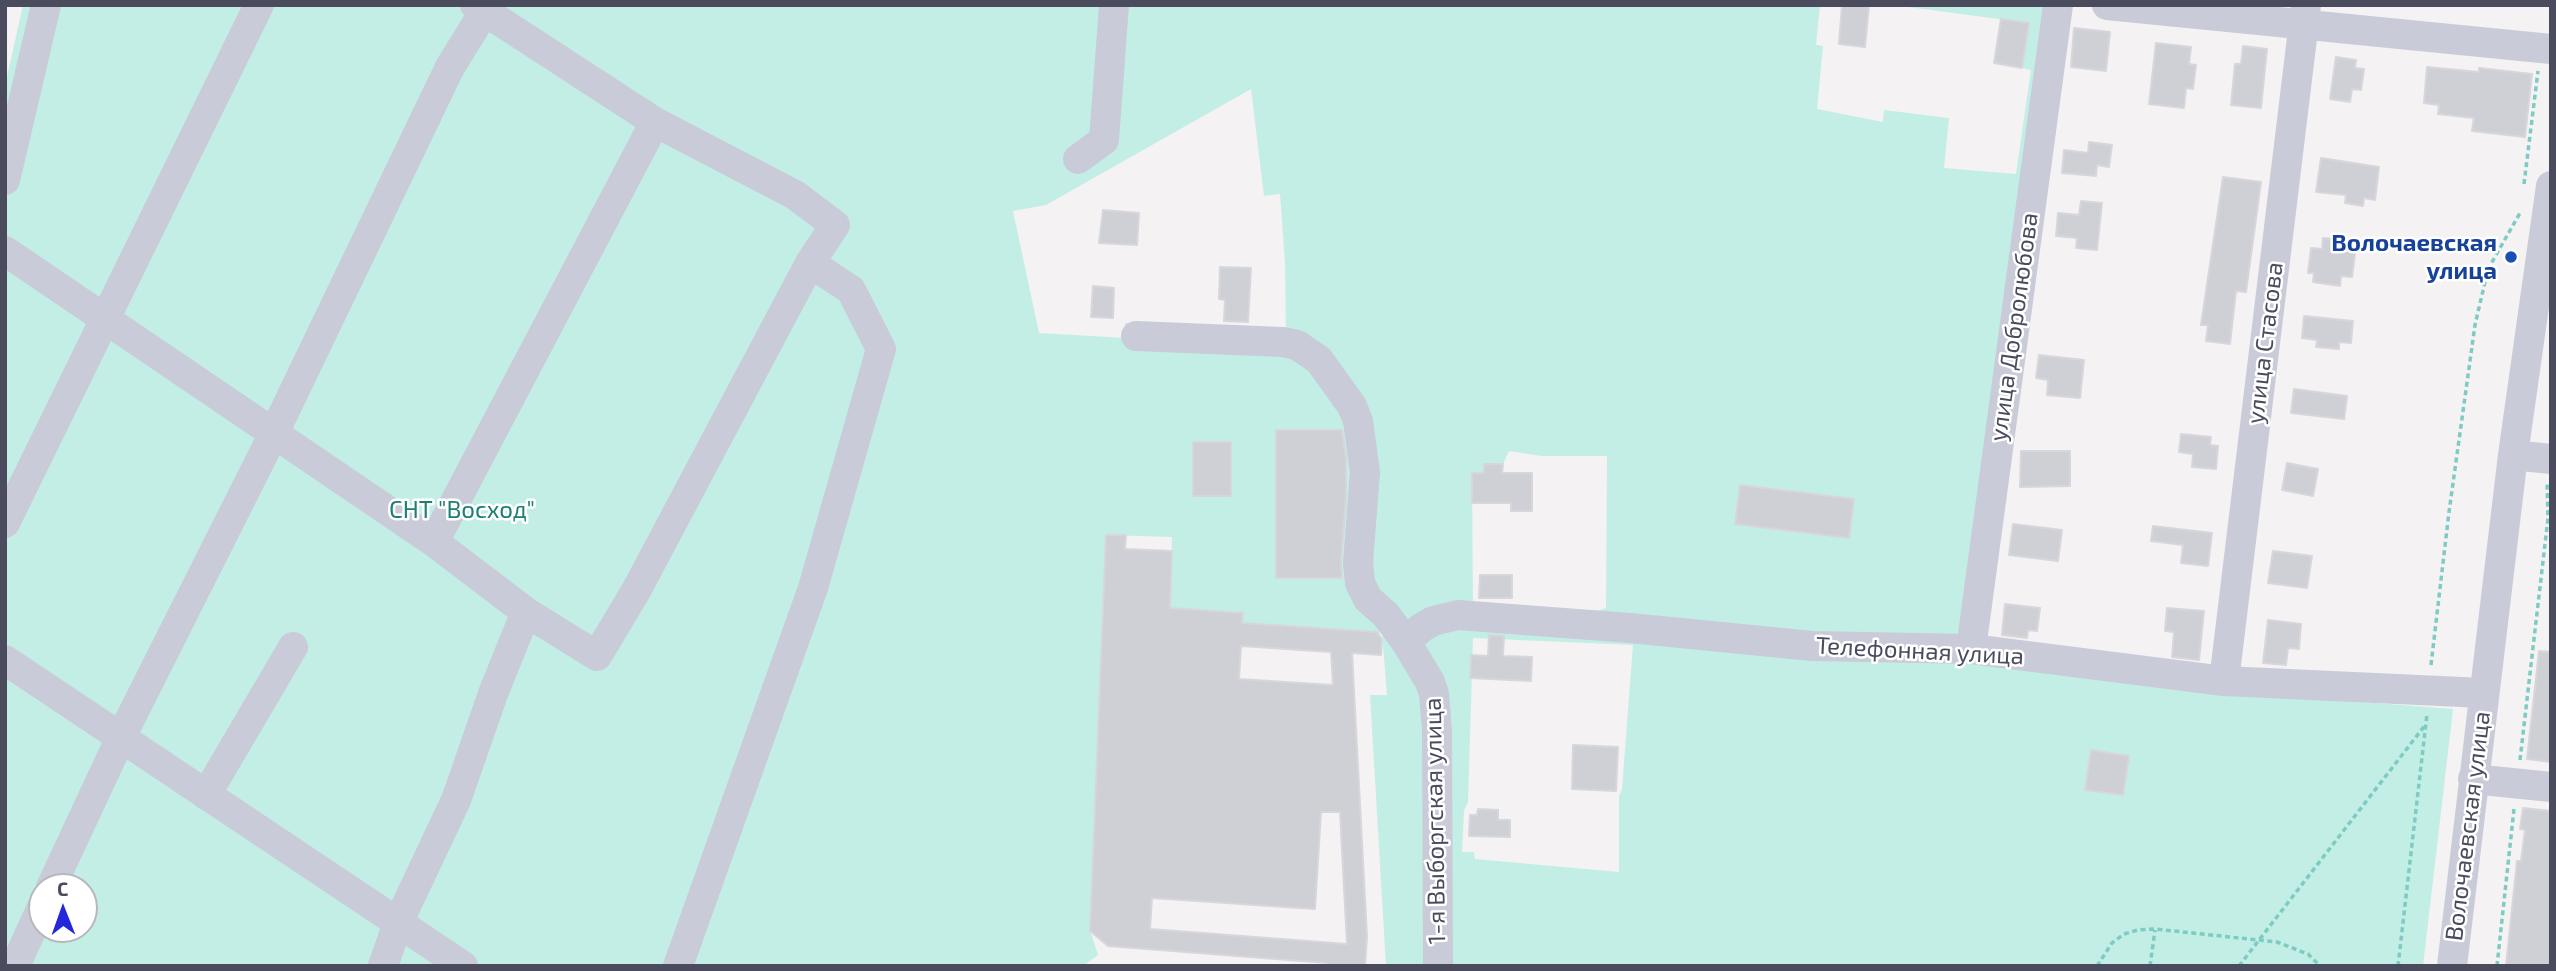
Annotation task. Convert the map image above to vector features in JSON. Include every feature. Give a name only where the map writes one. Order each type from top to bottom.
[{"type":"street","points":[[5,180],[46,5]]},
{"type":"street","points":[[5,523],[259,5]]},
{"type":"street","points":[[1078,159],[1104,140],[1114,5]]},
{"type":"street","name":"улица Добролюбова","points":[[1970,649],[2058,5]]},
{"type":"street","points":[[2107,5],[2305,15],[2546,48]]},
{"type":"street","points":[[5,251],[105,318],[274,433],[434,541],[526,612],[597,656],[637,589],[810,263],[835,225],[795,195],[655,122],[480,9],[274,433],[121,737],[58,873]]},
{"type":"street","name":"улица Стасова","points":[[2224,681],[2305,15]]},
{"type":"street","points":[[434,541],[655,122]]},
{"type":"street","name":"Волочаевская улица","points":[[2452,966],[2513,455],[2537,188]]},
{"type":"street","points":[[678,966],[813,588],[881,348],[851,290],[810,263]]},
{"type":"street","name":"1-я Выборгская улица","points":[[1136,336],[1283,342],[1297,345],[1319,360],[1352,406],[1363,446],[1365,472],[1357,563],[1360,583],[1368,598],[1386,615],[1406,642],[1430,682],[1436,710],[1438,966]]},
{"type":"street","points":[[2513,455],[2550,460]]},
{"type":"street","points":[[383,966],[398,923],[456,800],[494,691],[526,612]]},
{"type":"street","name":"Телефонная улица","points":[[1406,642],[1433,621],[1458,615],[1812,646],[1970,649],[2224,681],[2483,693]]},
{"type":"street","points":[[206,795],[293,647]]},
{"type":"street","points":[[5,660],[463,966]]},
{"type":"street","points":[[2473,779],[2551,787]]},
{"type":"street","points":[[15,966],[28,938]]},
{"type":"path","points":[[2537,188],[2546,48]]},
{"type":"path","points":[[2398,966],[2449,512],[2475,325],[2488,269],[2499,246],[2519,216],[2521,203]]},
{"type":"path","points":[[2497,966],[2548,518],[2550,460]]},
{"type":"path","points":[[2239,966],[2427,723]]},
{"type":"path","points":[[2150,966],[2155,929]]},
{"type":"path","points":[[2097,966],[2112,943],[2124,934],[2155,929],[2259,939],[2293,946],[2308,954],[2320,966]]},
{"type":"green space","name":"СНТ \"Восход\"","points":[[23,5],[1820,5],[1816,45],[1823,46],[1817,109],[1883,122],[1884,110],[1949,118],[1944,168],[2016,174],[2031,70],[2022,68],[2029,23],[1893,5],[2029,5],[2050,8],[1965,643],[1414,623],[1422,695],[1428,966],[1386,966],[1370,695],[1387,695],[1382,633],[1249,624],[1242,623],[1243,613],[1170,608],[1172,537],[1106,535],[1090,930],[1098,955],[1083,966],[5,966],[5,86]],"holes":[[[1251,89],[1264,196],[1280,194],[1286,334],[1125,323],[1125,338],[1039,333],[1013,211],[1046,205]],[[1509,451],[1541,456],[1607,456],[1606,608],[1586,615],[1473,606],[1472,473],[1484,473],[1484,464],[1503,464]]]},
{"type":"green space","points":[[1447,626],[1969,657],[2167,687],[2453,709],[2423,966],[1447,966],[1452,723],[1445,683],[1418,644]],"holes":[[[1473,638],[1633,645],[1622,789],[1619,796],[1619,872],[1475,859],[1474,852],[1462,852],[1464,810],[1468,802]]]},
{"type":"building","points":[[1842,5],[1869,5],[1865,47],[1839,44]]},
{"type":"building","points":[[2001,19],[2029,23],[2022,68],[1994,63]]},
{"type":"building","points":[[2074,28],[2110,32],[2106,71],[2071,67]]},
{"type":"building","points":[[2156,43],[2191,47],[2189,64],[2196,65],[2193,89],[2186,88],[2184,108],[2149,104]]},
{"type":"building","points":[[2243,46],[2267,49],[2261,108],[2231,105],[2235,64],[2241,64]]},
{"type":"building","points":[[2336,57],[2356,60],[2355,68],[2364,69],[2361,90],[2352,89],[2350,102],[2330,99]]},
{"type":"building","points":[[2427,67],[2479,72],[2479,68],[2532,74],[2525,137],[2472,131],[2474,118],[2438,114],[2439,105],[2424,103]]},
{"type":"building","points":[[2089,142],[2112,145],[2109,167],[2097,165],[2096,176],[2062,173],[2064,150],[2088,153]]},
{"type":"building","points":[[2321,158],[2379,167],[2375,200],[2364,198],[2363,206],[2345,203],[2346,195],[2316,192]]},
{"type":"building","points":[[2223,177],[2261,182],[2246,292],[2236,291],[2230,344],[2206,341],[2208,325],[2201,325]]},
{"type":"building","points":[[2081,201],[2102,203],[2097,250],[2076,248],[2077,238],[2056,236],[2058,213],[2079,215]]},
{"type":"building","points":[[1103,210],[1139,213],[1137,245],[1099,243]]},
{"type":"building","points":[[2323,238],[2345,240],[2344,245],[2356,246],[2352,277],[2341,276],[2340,286],[2313,282],[2314,273],[2308,273],[2311,248],[2322,249]]},
{"type":"building","points":[[1220,267],[1251,268],[1248,322],[1224,321],[1225,300],[1219,299]]},
{"type":"building","points":[[1093,286],[1114,288],[1113,318],[1091,317]]},
{"type":"building","points":[[2304,316],[2353,321],[2351,343],[2339,342],[2339,349],[2316,347],[2317,340],[2302,338]]},
{"type":"building","points":[[2039,355],[2084,360],[2080,398],[2047,395],[2048,380],[2036,378]]},
{"type":"building","points":[[2294,389],[2347,396],[2344,419],[2291,413]]},
{"type":"building","points":[[1276,430],[1342,430],[1346,459],[1346,497],[1342,578],[1276,578]]},
{"type":"building","points":[[2181,434],[2211,437],[2210,445],[2218,446],[2216,469],[2192,467],[2193,454],[2179,452]]},
{"type":"building","points":[[1193,442],[1231,442],[1231,496],[1193,496]]},
{"type":"building","points":[[2021,451],[2070,451],[2070,486],[2020,487]]},
{"type":"building","points":[[2287,463],[2318,469],[2313,496],[2282,490]]},
{"type":"building","points":[[1484,464],[1503,464],[1502,473],[1532,473],[1532,511],[1511,511],[1511,503],[1472,503],[1472,473],[1484,473]]},
{"type":"building","points":[[1740,485],[1854,499],[1849,538],[1735,524]]},
{"type":"building","points":[[2013,524],[2062,530],[2058,561],[2009,555]]},
{"type":"building","points":[[2153,526],[2212,533],[2208,566],[2181,563],[2183,545],[2151,541]]},
{"type":"building","points":[[1106,535],[1126,535],[1125,549],[1172,551],[1170,608],[1243,613],[1242,623],[1377,632],[1382,639],[1381,655],[1352,653],[1367,937],[1365,966],[1331,966],[1327,963],[1108,946],[1090,931]],"holes":[[[1241,646],[1331,652],[1333,685],[1239,679]],[[1321,812],[1340,812],[1347,944],[1150,929],[1152,898],[1315,909]]]},
{"type":"building","points":[[2273,551],[2312,556],[2307,588],[2268,583]]},
{"type":"building","points":[[1480,575],[1512,575],[1512,598],[1479,598]]},
{"type":"building","points":[[2005,604],[2040,608],[2037,631],[2028,630],[2027,638],[2002,635]]},
{"type":"building","points":[[2167,608],[2204,611],[2199,660],[2172,657],[2174,632],[2165,631]]},
{"type":"building","points":[[2268,620],[2301,624],[2299,649],[2288,648],[2286,665],[2263,663]]},
{"type":"building","points":[[1489,635],[1504,636],[1503,656],[1532,657],[1531,681],[1470,678],[1471,655],[1488,656]]},
{"type":"building","points":[[2539,651],[2551,652],[2551,762],[2527,759]]},
{"type":"building","points":[[1573,745],[1618,747],[1616,791],[1572,789]]},
{"type":"building","points":[[2091,750],[2129,756],[2123,795],[2085,790]]},
{"type":"building","points":[[2523,808],[2551,811],[2551,966],[2506,966],[2517,861],[2521,861],[2525,830],[2520,829]]},
{"type":"building","points":[[1478,809],[1498,810],[1498,820],[1510,820],[1510,837],[1469,836],[1470,815],[1477,815]]},
{"type":"place","name":"Волочаевская улица","points":[[2511,257]]}]
